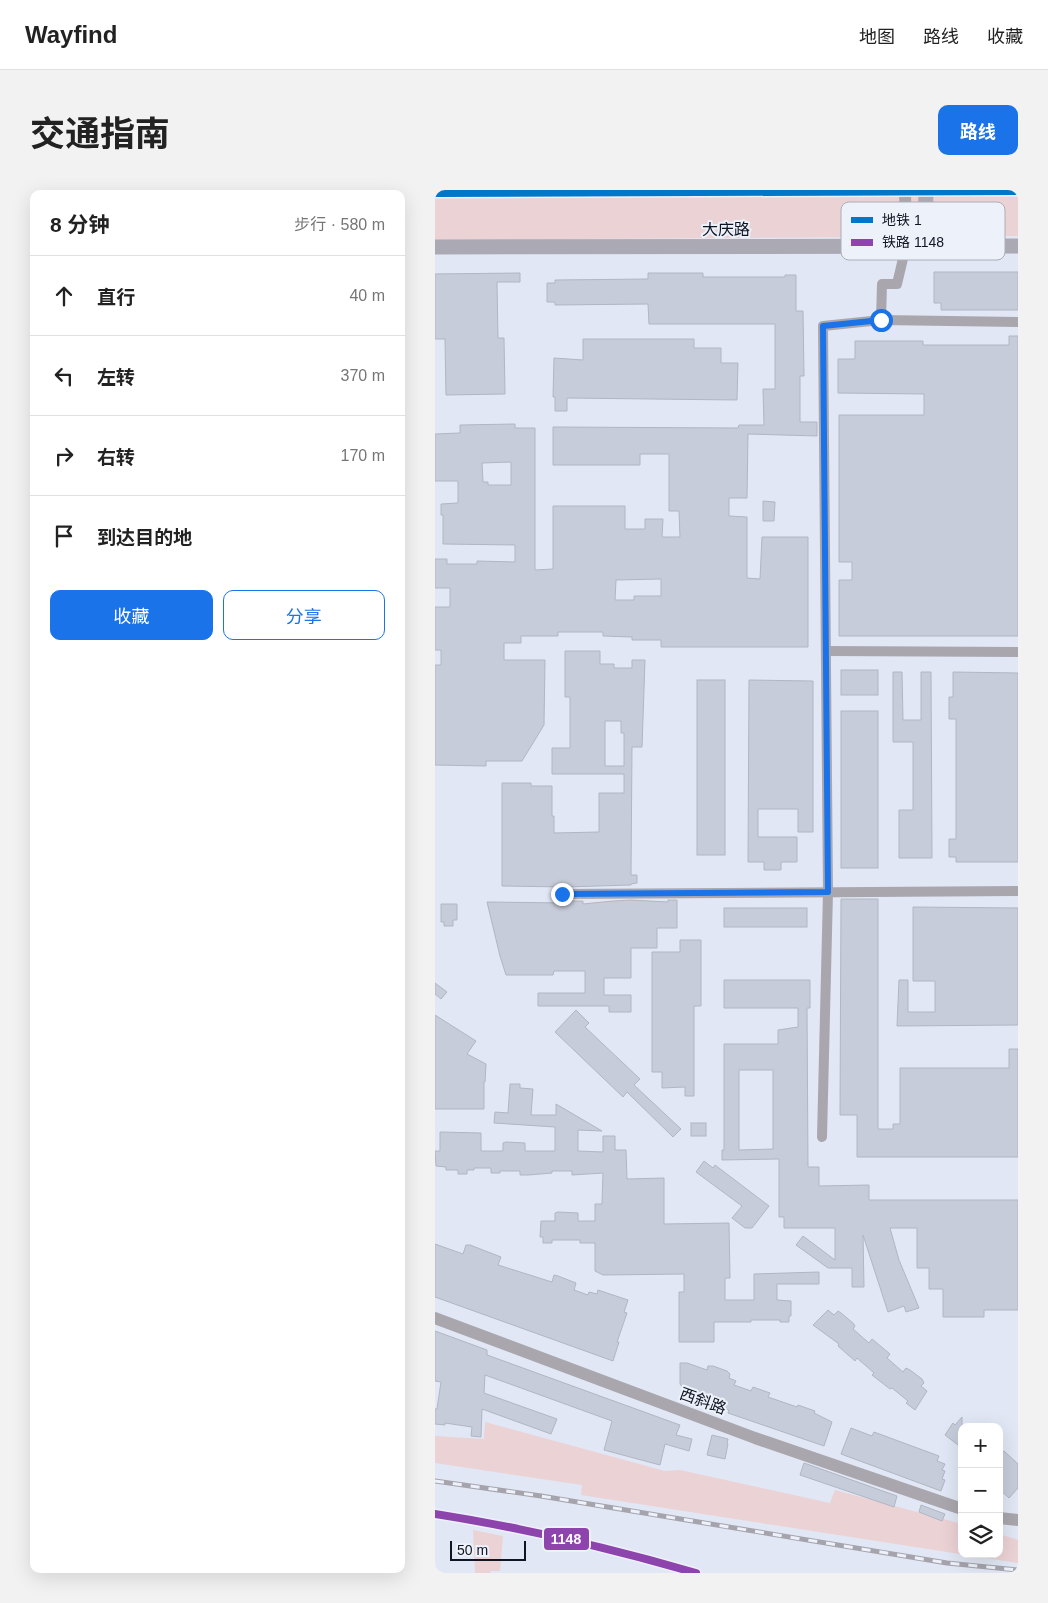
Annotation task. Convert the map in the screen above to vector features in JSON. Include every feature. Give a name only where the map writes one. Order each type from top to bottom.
[{"type":"main road","name":"大庆路","points":[[435,248],[841,246]]},
{"type":"main road","name":"大庆路","points":[[1005,246],[1018,246]]},
{"type":"street","points":[[881,320],[882,284],[897,284],[905,260]]},
{"type":"street","points":[[822,1137],[828,892],[823,326],[881,320],[1018,322]]},
{"type":"street","points":[[825,651],[1018,652]]},
{"type":"street","points":[[562,894],[1018,891]]},
{"type":"street","name":"西斜路","points":[[435,1318],[746,1434],[958,1508]]},
{"type":"street","points":[[1003,1518],[1018,1520]]},
{"type":"shaded area","points":[[435,190],[1018,190],[1018,236],[1005,236],[1005,202],[841,202],[841,237],[435,240]]},
{"type":"shaded area","points":[[485,1422],[665,1471],[680,1470],[830,1503],[835,1490],[958,1523],[958,1554],[581,1495],[582,1485],[435,1463],[435,1436],[484,1439]]},
{"type":"shaded area","points":[[473,1530],[503,1536],[500,1571],[475,1573]]},
{"type":"shaded area","points":[[1003,1535],[1018,1540],[1018,1563],[986,1558],[1003,1558]]},
{"type":"building","points":[[934,272],[1018,272],[1018,310],[941,310],[941,303],[934,303]]},
{"type":"building","points":[[520,273],[520,282],[497,282],[498,338],[504,338],[505,394],[446,395],[445,339],[435,339],[435,274]]},
{"type":"building","points":[[648,273],[703,273],[703,277],[785,277],[785,275],[796,275],[796,311],[803,311],[804,376],[800,376],[800,422],[817,422],[817,436],[748,434],[747,498],[729,498],[729,516],[747,517],[747,578],[760,579],[762,537],[808,537],[808,647],[661,647],[661,640],[632,640],[632,637],[603,636],[603,632],[558,632],[558,636],[521,636],[521,643],[504,643],[504,660],[545,660],[544,725],[522,761],[486,761],[486,766],[435,765],[435,665],[441,665],[441,650],[435,650],[435,607],[450,607],[450,588],[435,588],[435,559],[447,559],[447,564],[477,564],[477,561],[515,562],[515,545],[443,544],[441,504],[458,503],[458,481],[435,481],[435,434],[460,433],[460,425],[515,424],[515,428],[535,428],[535,570],[553,569],[553,506],[625,506],[625,529],[645,529],[645,519],[663,519],[662,537],[680,537],[679,511],[669,511],[669,454],[640,454],[640,465],[553,465],[553,427],[738,428],[739,425],[764,425],[763,389],[775,389],[775,324],[649,324],[648,304],[555,305],[555,302],[547,302],[547,283],[555,283],[555,280],[648,279]],"holes":[[[511,462],[511,485],[488,485],[488,482],[483,482],[482,463]],[[661,579],[661,596],[634,596],[634,600],[615,600],[616,580]]]},
{"type":"building","points":[[1009,336],[1018,336],[1018,636],[839,636],[839,580],[852,580],[852,562],[839,562],[839,415],[924,415],[924,394],[838,393],[838,359],[855,359],[855,341],[923,341],[923,345],[1009,345]]},
{"type":"building","points":[[583,339],[694,339],[694,348],[721,348],[721,363],[738,363],[737,400],[567,398],[567,411],[555,411],[555,397],[553,397],[554,358],[583,360]]},
{"type":"building","points":[[763,501],[775,502],[774,521],[763,521]]},
{"type":"building","points":[[565,651],[600,651],[600,664],[614,664],[614,668],[632,668],[632,660],[645,660],[642,747],[632,747],[631,875],[637,875],[637,883],[631,885],[565,887],[502,886],[502,783],[531,783],[531,786],[552,786],[554,833],[599,832],[599,793],[624,793],[624,774],[552,774],[552,748],[570,748],[570,697],[565,697]],"holes":[[[605,721],[621,721],[621,733],[624,733],[624,766],[605,766]]]},
{"type":"building","points":[[841,670],[878,670],[878,695],[841,695]]},
{"type":"building","points":[[893,672],[902,672],[903,720],[921,720],[921,672],[931,672],[932,858],[899,858],[899,810],[913,810],[913,742],[893,742]]},
{"type":"building","points":[[953,672],[1018,673],[1018,862],[956,862],[956,857],[949,857],[949,839],[956,839],[956,719],[949,719],[949,697],[953,697]]},
{"type":"building","points":[[697,680],[725,680],[725,855],[697,855]]},
{"type":"building","points":[[749,680],[813,681],[813,832],[798,832],[798,809],[758,809],[758,837],[797,837],[797,862],[781,862],[781,870],[764,870],[764,862],[748,862]]},
{"type":"building","points":[[841,711],[878,711],[878,868],[841,868]]},
{"type":"building","points":[[841,899],[878,899],[878,1129],[893,1129],[893,1124],[900,1124],[900,1068],[1009,1068],[1009,1049],[1018,1049],[1018,1157],[857,1157],[857,1115],[840,1115]]},
{"type":"building","points":[[631,900],[668,902],[668,900],[677,900],[677,928],[657,928],[657,948],[631,948],[631,978],[604,978],[604,995],[631,995],[631,1012],[609,1012],[609,1006],[538,1006],[538,993],[585,993],[585,971],[554,971],[553,975],[506,975],[487,902],[564,903],[565,901],[583,901],[583,904]]},
{"type":"building","points":[[441,904],[457,904],[457,920],[453,920],[453,926],[444,926],[444,922],[441,922]]},
{"type":"building","points":[[913,907],[1018,908],[1018,1025],[897,1026],[899,980],[908,980],[908,1012],[935,1012],[935,981],[913,981]]},
{"type":"building","points":[[724,908],[807,908],[807,927],[724,927]]},
{"type":"building","points":[[680,940],[701,940],[701,1006],[694,1006],[694,1096],[685,1096],[685,1087],[662,1088],[662,1072],[652,1072],[652,952],[680,952]]},
{"type":"building","points":[[724,980],[810,980],[810,1008],[807,1008],[808,1167],[819,1167],[819,1186],[869,1185],[869,1200],[1018,1200],[1018,1310],[984,1310],[984,1317],[943,1317],[943,1289],[929,1289],[929,1268],[917,1268],[917,1228],[890,1228],[899,1260],[919,1308],[906,1312],[904,1306],[888,1312],[863,1235],[864,1287],[852,1287],[852,1268],[828,1268],[796,1245],[803,1236],[835,1260],[835,1228],[784,1228],[784,1217],[779,1217],[779,1159],[722,1160],[722,1150],[724,1150],[724,1044],[778,1044],[778,1030],[798,1027],[798,1008],[724,1008]],"holes":[[[739,1070],[773,1070],[773,1149],[739,1150]]]},
{"type":"building","points":[[435,983],[447,992],[441,999],[435,994]]},
{"type":"building","points":[[576,1010],[589,1023],[585,1027],[640,1079],[634,1085],[681,1129],[673,1137],[627,1092],[623,1097],[555,1032]]},
{"type":"building","points":[[435,1015],[476,1041],[467,1054],[486,1064],[484,1109],[435,1109]]},
{"type":"building","points":[[510,1084],[520,1084],[520,1088],[533,1089],[531,1115],[556,1115],[556,1104],[602,1131],[578,1130],[578,1151],[603,1152],[603,1136],[615,1136],[615,1150],[626,1150],[627,1179],[664,1178],[664,1224],[729,1223],[730,1278],[725,1278],[725,1300],[754,1300],[754,1274],[819,1272],[819,1284],[777,1284],[777,1300],[791,1301],[789,1322],[780,1322],[780,1320],[751,1320],[751,1322],[714,1322],[714,1342],[679,1342],[679,1292],[684,1292],[684,1274],[603,1275],[595,1271],[595,1243],[580,1243],[580,1240],[552,1240],[552,1243],[543,1243],[543,1237],[540,1237],[541,1221],[555,1221],[555,1213],[558,1212],[578,1213],[578,1221],[595,1221],[595,1204],[602,1204],[603,1173],[572,1175],[572,1171],[552,1171],[552,1173],[520,1175],[520,1171],[491,1173],[491,1168],[474,1168],[474,1170],[467,1170],[467,1174],[458,1174],[458,1170],[446,1170],[446,1167],[436,1166],[435,1151],[440,1151],[440,1132],[481,1133],[481,1151],[503,1151],[503,1143],[506,1142],[525,1143],[525,1151],[555,1151],[555,1127],[494,1123],[495,1112],[508,1113]]},
{"type":"building","points":[[691,1123],[706,1123],[706,1136],[691,1136]]},
{"type":"building","points":[[704,1161],[713,1168],[715,1165],[769,1206],[752,1228],[745,1228],[732,1218],[742,1206],[696,1172]]},
{"type":"building","points":[[435,1244],[463,1254],[466,1245],[470,1245],[501,1257],[498,1265],[552,1282],[554,1275],[558,1276],[576,1283],[574,1290],[588,1295],[589,1292],[597,1294],[598,1290],[628,1300],[624,1312],[627,1313],[613,1361],[435,1297]]},
{"type":"building","points":[[828,1310],[834,1315],[838,1311],[841,1313],[853,1323],[855,1326],[853,1329],[869,1343],[872,1339],[890,1354],[887,1358],[903,1372],[906,1368],[922,1379],[924,1383],[921,1386],[927,1391],[915,1410],[906,1403],[908,1401],[872,1375],[874,1373],[857,1358],[855,1361],[838,1346],[839,1344],[813,1325]]},
{"type":"building","points":[[435,1331],[487,1350],[487,1355],[680,1425],[676,1435],[692,1439],[689,1451],[665,1444],[660,1465],[604,1450],[612,1421],[485,1375],[484,1393],[557,1419],[551,1434],[482,1409],[481,1437],[471,1436],[472,1427],[445,1423],[445,1425],[435,1424],[435,1409],[437,1409],[441,1382],[435,1381]]},
{"type":"building","points":[[680,1363],[687,1363],[707,1370],[708,1366],[713,1366],[727,1371],[730,1374],[729,1378],[736,1381],[734,1385],[751,1391],[753,1387],[770,1393],[768,1397],[815,1411],[814,1413],[832,1422],[824,1446],[728,1413],[729,1410],[688,1395],[680,1384]]},
{"type":"building","points":[[962,1417],[962,1423],[958,1423],[958,1445],[945,1435],[953,1423],[955,1425]]},
{"type":"building","points":[[851,1428],[872,1436],[874,1432],[939,1456],[937,1461],[945,1464],[942,1470],[945,1471],[942,1479],[945,1480],[941,1491],[841,1454]]},
{"type":"building","points":[[712,1435],[728,1439],[725,1459],[707,1455]]},
{"type":"building","points":[[1004,1451],[1018,1464],[1018,1488],[1009,1498],[1003,1493]]},
{"type":"building","points":[[804,1463],[897,1496],[894,1507],[800,1475]]},
{"type":"building","points":[[921,1505],[945,1514],[942,1521],[919,1512]]},
{"type":"railway","points":[[435,1481],[541,1496],[947,1563],[1018,1570]]},
{"type":"metro line","name":"1","points":[[435,193],[1018,191]]},
{"type":"rail line","name":"1148","points":[[435,1514],[567,1539],[696,1573]]},
{"type":"route","points":[[562,894],[828,892],[823,326],[881,320]]}]
